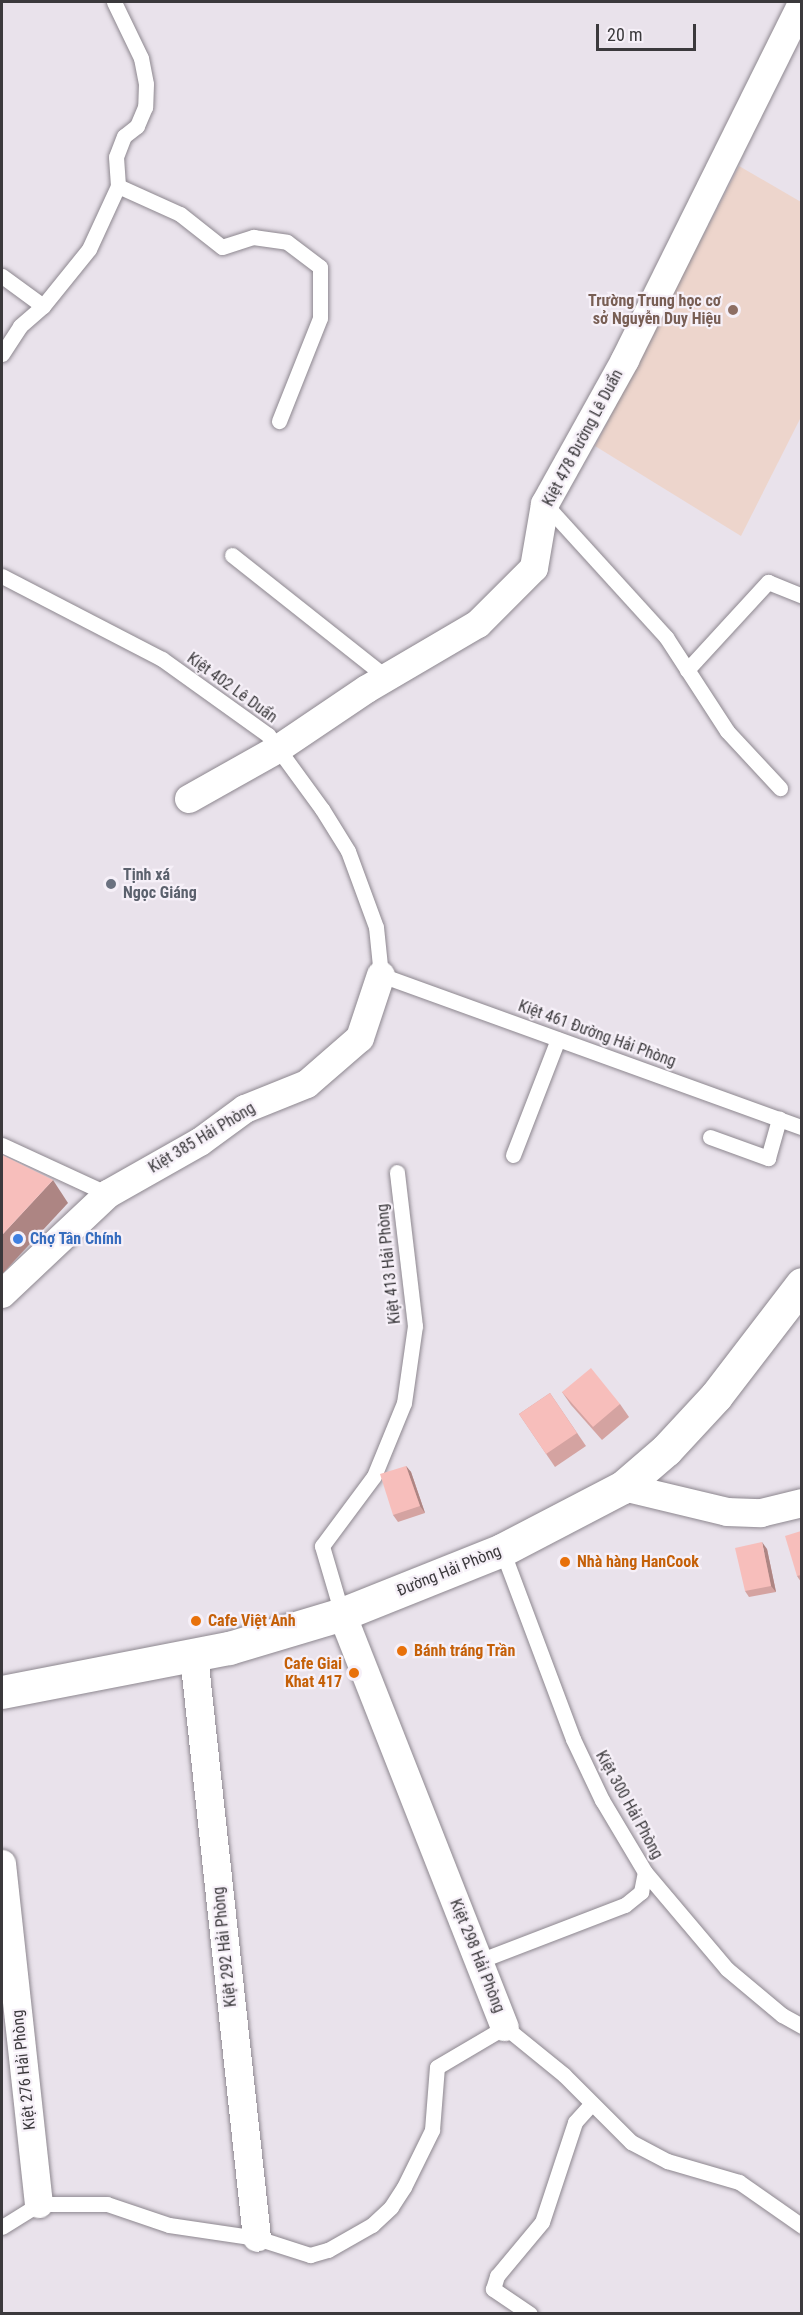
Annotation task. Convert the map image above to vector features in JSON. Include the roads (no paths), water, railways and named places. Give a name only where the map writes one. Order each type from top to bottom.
[{"type":"street","name":"Kiệt 478 Đường Lê Duẩn","points":[[189,799],[278,749],[387,678],[478,624],[534,568],[545,504],[625,360],[801,3]]},
{"type":"street","name":"Kiệt 385 Hải Phòng","points":[[2,1294],[12,1273],[108,1194],[200,1142],[245,1108],[307,1084],[360,1038],[381,975]]},
{"type":"street","name":"Đường Hải Phòng","points":[[2,1692],[194,1656],[342,1614],[502,1550],[623,1487],[666,1450],[716,1396],[801,1284]]},
{"type":"street","points":[[623,1487],[727,1512],[761,1513],[801,1503]]},
{"type":"street","name":"Kiệt 298 Hải Phòng","points":[[342,1614],[505,2027]]},
{"type":"street","name":"Kiệt 292 Hải Phòng","points":[[194,1656],[257,2238]]},
{"type":"street","name":"Kiệt 276 Hải Phòng","points":[[2,1864],[39,2204]]},
{"type":"lane","points":[[2,354],[20,326],[43,306],[89,249],[118,186],[116,157],[124,136],[137,126],[145,106],[146,84],[141,58],[114,2]]},
{"type":"lane","points":[[118,186],[180,214],[222,247],[254,237],[287,242],[320,267],[320,318],[279,421]]},
{"type":"lane","points":[[2,276],[43,306]]},
{"type":"lane","points":[[545,504],[666,636],[727,731],[780,788]]},
{"type":"lane","points":[[232,555],[387,678]]},
{"type":"lane","name":"Kiệt 402 Lê Duẩn","points":[[2,576],[162,659],[268,735],[348,851],[376,927],[381,975]]},
{"type":"lane","points":[[687,670],[768,582],[801,596]]},
{"type":"lane","name":"Kiệt 461 Đường Hải Phòng","points":[[381,975],[801,1127]]},
{"type":"lane","points":[[513,1155],[558,1039]]},
{"type":"lane","points":[[710,1137],[768,1158],[779,1119]]},
{"type":"lane","points":[[2,1145],[108,1194]]},
{"type":"lane","name":"Kiệt 413 Hải Phòng","points":[[342,1614],[322,1546],[374,1476],[404,1403],[415,1326],[397,1172]]},
{"type":"lane","name":"Kiệt 300 Hải Phòng","points":[[502,1550],[573,1739],[602,1800],[645,1872],[727,1969],[782,2015],[801,2026]]},
{"type":"lane","points":[[479,1960],[625,1905],[641,1892],[645,1872]]},
{"type":"lane","points":[[2,2227],[39,2204],[107,2204],[169,2225],[257,2238],[310,2255],[328,2250],[372,2225],[391,2207],[432,2130],[437,2067],[505,2027]]},
{"type":"lane","name":"Kiệt 298 Hải Phòng","points":[[505,2027],[592,2103],[631,2142],[667,2161],[739,2182],[801,2226]]},
{"type":"lane","points":[[530,2313],[493,2289],[497,2276],[542,2222],[575,2122],[592,2103]]},
{"type":"place","name":"Trường Trung học cơ sở Nguyễn Duy Hiệu","points":[[733,310]]},
{"type":"place","name":"Tịnh xá Ngọc Giáng","points":[[111,884]]},
{"type":"place","name":"Chợ Tân Chính","points":[[18,1239]]},
{"type":"place","name":"Nhà hàng HanCook","points":[[565,1562]]},
{"type":"place","name":"Cafe Việt Anh","points":[[196,1621]]},
{"type":"place","name":"Bánh tráng Trần","points":[[402,1651]]},
{"type":"place","name":"Cafe Giai Khat 417","points":[[354,1673]]}]
